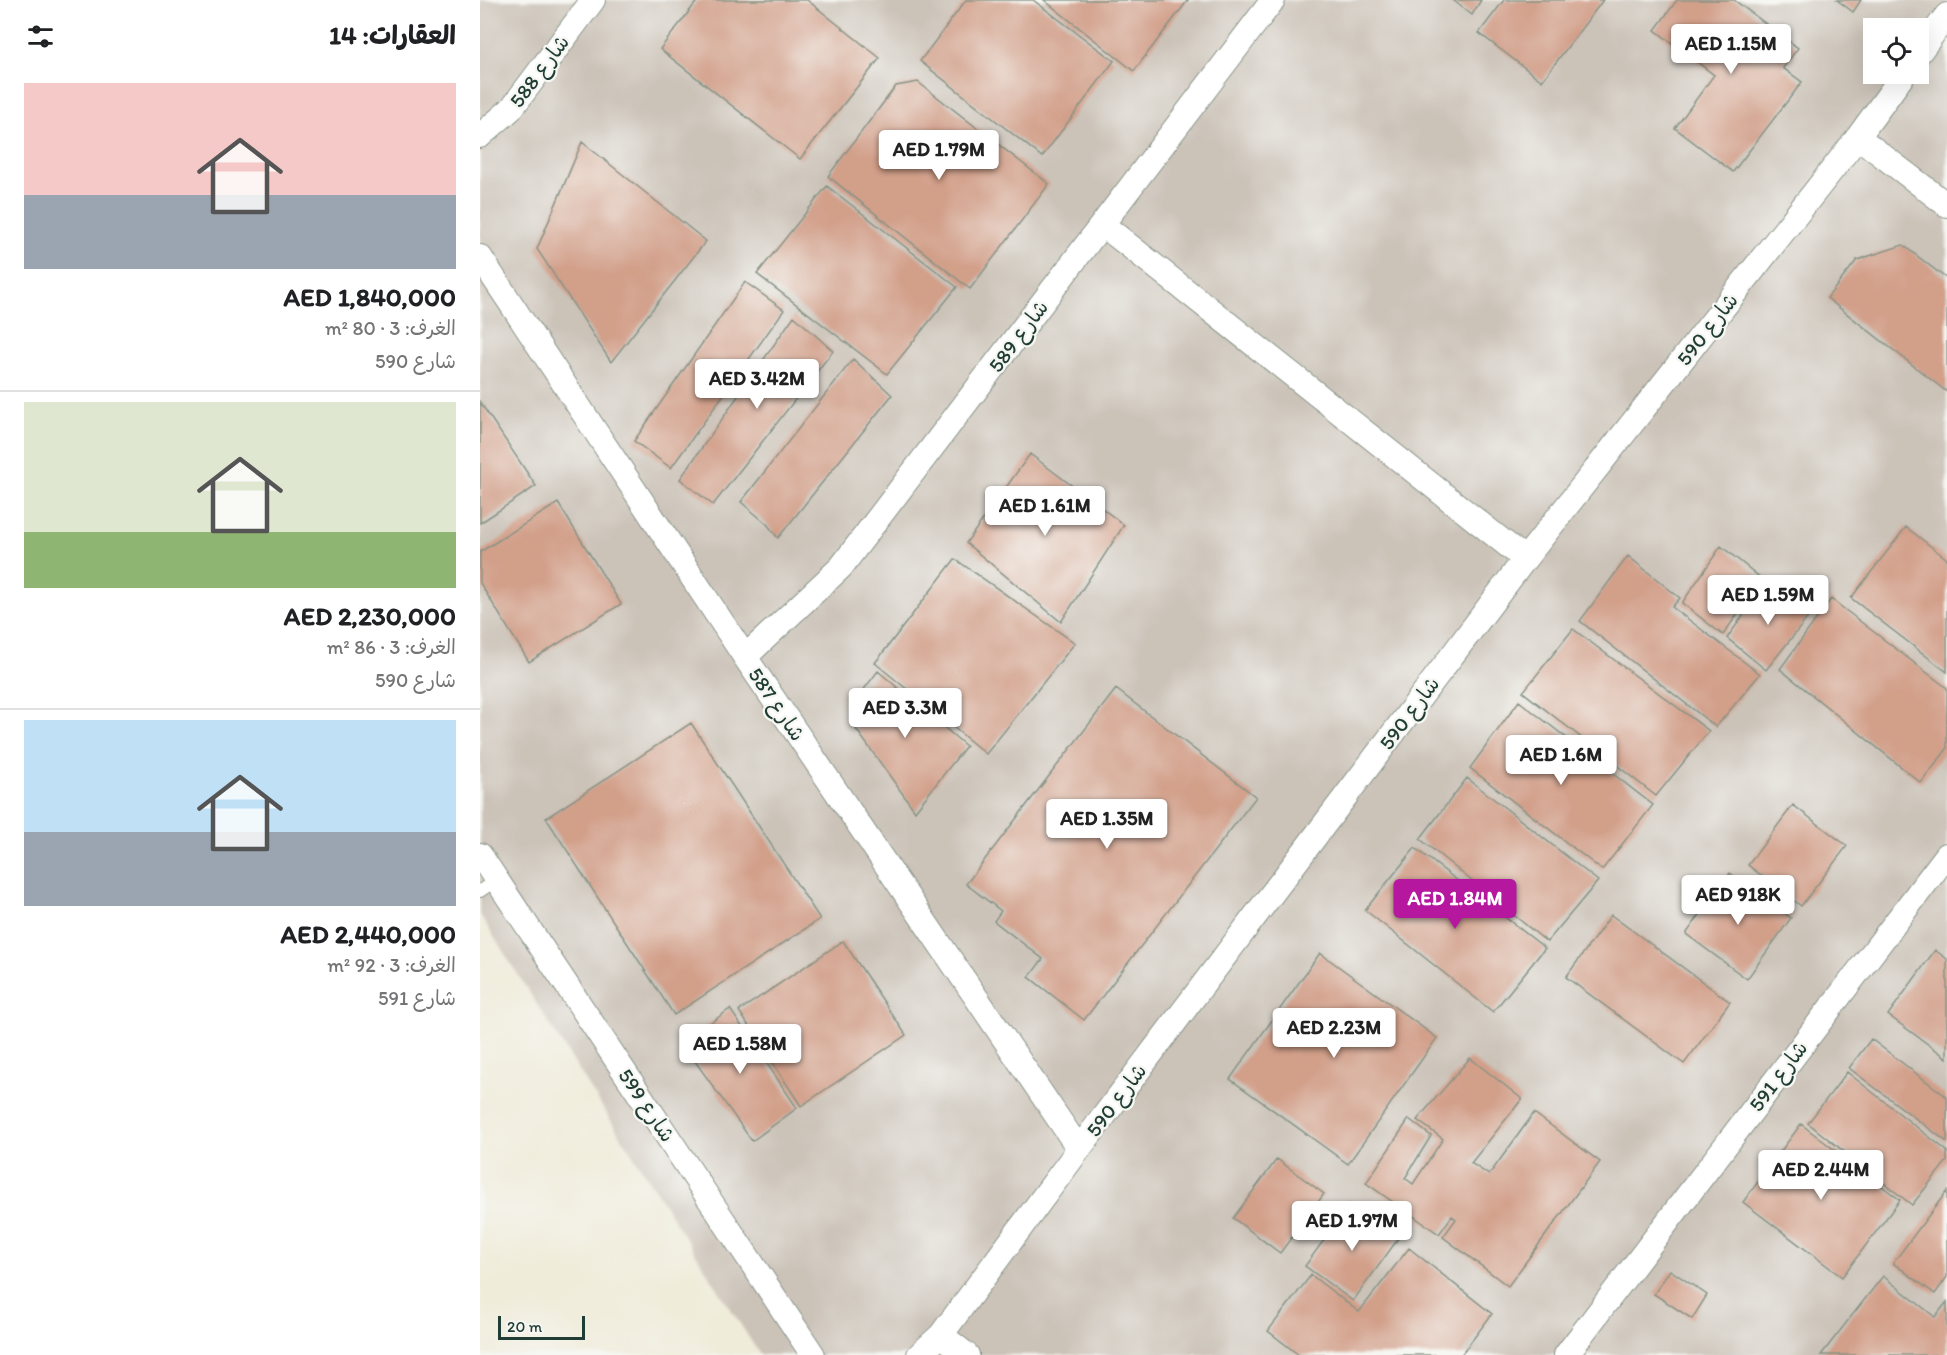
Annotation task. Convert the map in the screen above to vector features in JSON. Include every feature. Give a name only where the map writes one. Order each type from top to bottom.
[{"type":"street","name":"شارع 588","points":[[480,136],[511,109],[593,0]]},
{"type":"street","name":"شارع 589","points":[[745,657],[841,567],[1273,0]]},
{"type":"street","points":[[1929,39],[1947,15]]},
{"type":"street","name":"شارع 590","points":[[919,1355],[941,1335],[1525,559],[1858,137],[1897,84]]},
{"type":"street","points":[[1858,137],[1947,205]]},
{"type":"street","points":[[1103,225],[1525,559]]},
{"type":"street","name":"شارع 587","points":[[480,257],[745,657],[1079,1149]]},
{"type":"street","name":"شارع 599","points":[[480,855],[488,886],[813,1355]]},
{"type":"street","name":"شارع 591","points":[[1566,1355],[1947,855]]},
{"type":"street","points":[[941,1335],[967,1355]]},
{"type":"shaded area","points":[[480,0],[1947,0],[1947,1355],[760,1355],[480,915]]},
{"type":"building","points":[[698,0],[807,0],[880,58],[800,159],[660,49]]},
{"type":"building","points":[[966,0],[1033,0],[1114,61],[1042,157],[920,61]]},
{"type":"building","points":[[1044,0],[1188,0],[1134,71]]},
{"type":"building","points":[[1453,0],[1481,0],[1472,15]]},
{"type":"building","points":[[1504,0],[1603,0],[1542,81],[1479,33]]},
{"type":"building","points":[[1677,0],[1734,0],[1798,48],[1783,68],[1802,82],[1733,172],[1675,128],[1714,75],[1655,30]]},
{"type":"building","points":[[1837,0],[1861,0],[1853,12]]},
{"type":"building","points":[[918,82],[1049,184],[970,289],[828,176],[896,86]]},
{"type":"building","points":[[582,142],[706,241],[611,362],[537,249]]},
{"type":"building","points":[[827,186],[957,287],[887,374],[757,274]]},
{"type":"building","points":[[1903,245],[1947,279],[1947,392],[1827,298],[1857,260]]},
{"type":"building","points":[[745,282],[784,310],[671,468],[634,441]]},
{"type":"building","points":[[794,316],[833,351],[713,505],[680,479]]},
{"type":"building","points":[[853,359],[892,395],[778,538],[767,524],[741,502]]},
{"type":"building","points":[[480,402],[536,486],[480,523]]},
{"type":"building","points":[[1030,454],[1124,525],[1061,622],[966,543]]},
{"type":"building","points":[[558,503],[621,604],[529,662],[480,583],[480,552]]},
{"type":"building","points":[[1906,527],[1947,559],[1947,672],[1851,598]]},
{"type":"building","points":[[1721,546],[1762,579],[1723,635],[1682,603]]},
{"type":"building","points":[[1628,556],[1680,598],[1672,607],[1760,674],[1716,727],[1580,621]]},
{"type":"building","points":[[955,559],[1075,643],[986,754],[875,663]]},
{"type":"building","points":[[1767,582],[1810,615],[1766,670],[1727,638]]},
{"type":"building","points":[[1831,599],[1947,688],[1947,749],[1921,783],[1780,669]]},
{"type":"building","points":[[1573,629],[1709,731],[1656,796],[1523,692]]},
{"type":"building","points":[[878,671],[966,746],[915,811],[856,729],[858,697]]},
{"type":"building","points":[[1116,689],[1256,797],[1084,1020],[1029,977],[1043,959],[994,921],[1001,911],[966,884]]},
{"type":"building","points":[[1519,701],[1653,805],[1602,870],[1470,768]]},
{"type":"building","points":[[691,723],[820,919],[674,1015],[546,818]]},
{"type":"building","points":[[1467,778],[1598,881],[1547,942],[1420,839]]},
{"type":"building","points":[[1793,805],[1847,846],[1801,906],[1748,865]]},
{"type":"building","points":[[1415,848],[1545,948],[1493,1012],[1365,910]]},
{"type":"building","points":[[1730,873],[1791,918],[1747,979],[1686,934]]},
{"type":"building","points":[[1611,915],[1730,1002],[1684,1064],[1566,977]]},
{"type":"building","points":[[843,941],[906,1035],[801,1106],[739,1011]]},
{"type":"building","points":[[1935,950],[1947,959],[1947,1058],[1888,1015]]},
{"type":"building","points":[[1320,953],[1437,1038],[1348,1164],[1230,1079]]},
{"type":"building","points":[[730,1009],[797,1108],[752,1141],[682,1043]]},
{"type":"building","points":[[1871,1039],[1947,1097],[1947,1142],[1849,1068]]},
{"type":"building","points":[[1470,1058],[1522,1099],[1471,1163],[1489,1175],[1534,1113],[1600,1162],[1508,1286],[1443,1237],[1456,1219],[1452,1216],[1439,1234],[1366,1183],[1409,1119],[1431,1136],[1405,1178],[1413,1184],[1443,1139],[1417,1120]]},
{"type":"building","points":[[1847,1072],[1947,1151],[1947,1161],[1912,1205],[1808,1123]]},
{"type":"building","points":[[1801,1124],[1900,1200],[1842,1277],[1743,1202]]},
{"type":"building","points":[[1277,1159],[1324,1194],[1280,1253],[1233,1218]]},
{"type":"building","points":[[1947,1191],[1947,1277],[1935,1294],[1893,1263]]},
{"type":"building","points":[[1350,1204],[1398,1239],[1353,1301],[1305,1266]]},
{"type":"building","points":[[1409,1248],[1492,1314],[1461,1355],[1299,1355],[1268,1331],[1311,1275],[1359,1312]]},
{"type":"building","points":[[1670,1270],[1707,1295],[1692,1319],[1654,1294]]},
{"type":"building","points":[[1883,1276],[1935,1317],[1947,1302],[1947,1355],[1821,1355]]}]
